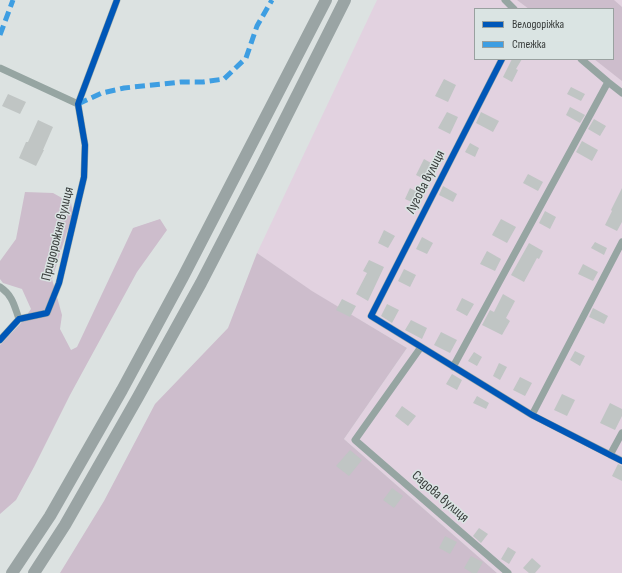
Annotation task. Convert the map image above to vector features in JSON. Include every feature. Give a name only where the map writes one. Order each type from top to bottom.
[{"type":"highway","points":[[12,573],[50,516],[122,390],[183,277],[326,0]]},
{"type":"highway","points":[[34,573],[65,525],[201,283],[345,0]]},
{"type":"street","points":[[0,68],[78,104],[117,0]]},
{"type":"street","points":[[505,0],[513,8]]},
{"type":"street","name":"Лугова вулиця","points":[[421,347],[371,316],[501,60]]},
{"type":"street","points":[[582,60],[622,93]]},
{"type":"street","points":[[453,367],[608,82]]},
{"type":"street","name":"Придорожня вулиця","points":[[19,319],[47,313],[60,283],[84,177],[85,145],[78,104]]},
{"type":"street","points":[[532,415],[622,242]]},
{"type":"street","points":[[0,287],[8,293],[19,319],[0,340]]},
{"type":"street","points":[[421,347],[532,415],[622,461]]},
{"type":"street","name":"Садова вулиця","points":[[421,347],[355,440],[508,573]]},
{"type":"street","points":[[610,455],[622,433]]},
{"type":"shaded area","points":[[377,0],[622,0],[622,573],[497,573],[344,439],[407,348],[311,291],[257,253]]},
{"type":"shaded area","points":[[517,0],[614,0],[622,7],[622,81],[595,60],[614,60],[614,8],[528,8]]},
{"type":"shaded area","points":[[25,192],[53,193],[71,203],[73,213],[52,279],[62,315],[60,329],[71,350],[77,347],[133,228],[160,219],[167,230],[137,272],[70,395],[16,500],[0,514],[0,345],[21,323],[31,309],[22,289],[3,283],[0,279],[0,261],[16,239]]},
{"type":"shaded area","points":[[257,253],[312,291],[407,348],[344,439],[497,573],[60,573],[104,501],[155,404],[228,328]]},
{"type":"building","points":[[512,60],[521,60],[516,69],[518,70],[512,82],[503,77]]},
{"type":"building","points":[[444,79],[456,85],[448,102],[435,96]]},
{"type":"building","points":[[571,87],[585,94],[581,101],[567,94]]},
{"type":"building","points":[[8,94],[26,102],[20,114],[2,106]]},
{"type":"building","points":[[570,107],[585,115],[580,123],[566,115]]},
{"type":"building","points":[[447,112],[458,117],[450,134],[438,128]]},
{"type":"building","points":[[481,112],[499,121],[493,132],[476,123]]},
{"type":"building","points":[[594,119],[606,126],[600,136],[588,129]]},
{"type":"building","points":[[38,120],[53,127],[36,166],[19,158]]},
{"type":"building","points":[[582,141],[598,150],[592,161],[576,152]]},
{"type":"building","points":[[470,143],[479,148],[475,157],[465,152]]},
{"type":"building","points":[[424,159],[438,167],[430,182],[416,175]]},
{"type":"building","points":[[528,174],[543,182],[538,191],[523,183]]},
{"type":"building","points":[[443,186],[457,194],[453,202],[439,195]]},
{"type":"building","points":[[410,188],[421,194],[416,204],[405,199]]},
{"type":"building","points":[[622,188],[622,222],[617,231],[605,225]]},
{"type":"building","points":[[545,211],[556,217],[550,229],[539,223]]},
{"type":"building","points":[[501,219],[516,227],[507,243],[492,235]]},
{"type":"building","points":[[384,230],[395,236],[388,248],[378,243]]},
{"type":"building","points":[[422,237],[433,243],[427,254],[416,249]]},
{"type":"building","points":[[595,242],[607,248],[604,255],[591,248]]},
{"type":"building","points":[[529,243],[543,251],[539,259],[537,258],[524,282],[511,275]]},
{"type":"building","points":[[487,251],[501,259],[495,271],[480,264]]},
{"type":"building","points":[[369,260],[384,267],[368,301],[356,294],[367,273],[363,271]]},
{"type":"building","points":[[583,264],[598,272],[593,281],[578,274]]},
{"type":"building","points":[[404,269],[416,275],[410,287],[398,281]]},
{"type":"building","points":[[503,294],[515,301],[506,318],[510,321],[502,335],[482,325],[490,310],[494,312]]},
{"type":"building","points":[[462,298],[474,304],[467,316],[456,310]]},
{"type":"building","points":[[342,299],[356,306],[350,317],[336,310]]},
{"type":"building","points":[[387,304],[399,310],[392,323],[381,316]]},
{"type":"building","points":[[593,308],[608,316],[604,324],[589,317]]},
{"type":"building","points":[[411,320],[427,328],[422,339],[405,330]]},
{"type":"building","points":[[441,332],[457,340],[450,353],[434,345]]},
{"type":"building","points":[[575,351],[585,356],[580,366],[570,360]]},
{"type":"building","points":[[474,352],[482,357],[477,366],[468,361]]},
{"type":"building","points":[[499,363],[507,367],[500,380],[493,376]]},
{"type":"building","points":[[452,374],[462,380],[457,390],[446,384]]},
{"type":"building","points":[[520,377],[532,383],[525,396],[513,390]]},
{"type":"building","points":[[562,394],[575,400],[567,416],[554,410]]},
{"type":"building","points":[[477,396],[489,403],[486,409],[473,403]]},
{"type":"building","points":[[610,403],[622,409],[622,416],[615,430],[600,423]]},
{"type":"building","points":[[402,406],[416,416],[408,426],[395,416]]},
{"type":"building","points":[[350,450],[362,460],[349,476],[336,466]]},
{"type":"building","points":[[618,464],[622,466],[622,481],[612,476]]},
{"type":"building","points":[[392,488],[403,496],[394,508],[383,500]]},
{"type":"building","points":[[479,528],[488,534],[481,543],[473,536]]},
{"type":"building","points":[[445,536],[457,542],[450,554],[439,548]]},
{"type":"building","points":[[508,547],[516,552],[509,564],[501,559]]},
{"type":"building","points":[[471,556],[483,562],[477,573],[472,573],[464,568]]},
{"type":"building","points":[[532,558],[541,566],[535,573],[529,573],[523,568]]},
{"type":"marked path","points":[[0,35],[13,0]]},
{"type":"marked path","points":[[78,104],[102,93],[124,88],[224,79],[246,58],[257,26],[272,0]]},
{"type":"cycle path","points":[[0,340],[19,319],[47,313],[59,283],[84,177],[85,145],[78,104],[117,0]]},
{"type":"cycle path","points":[[501,60],[371,316],[532,415],[622,461]]}]
